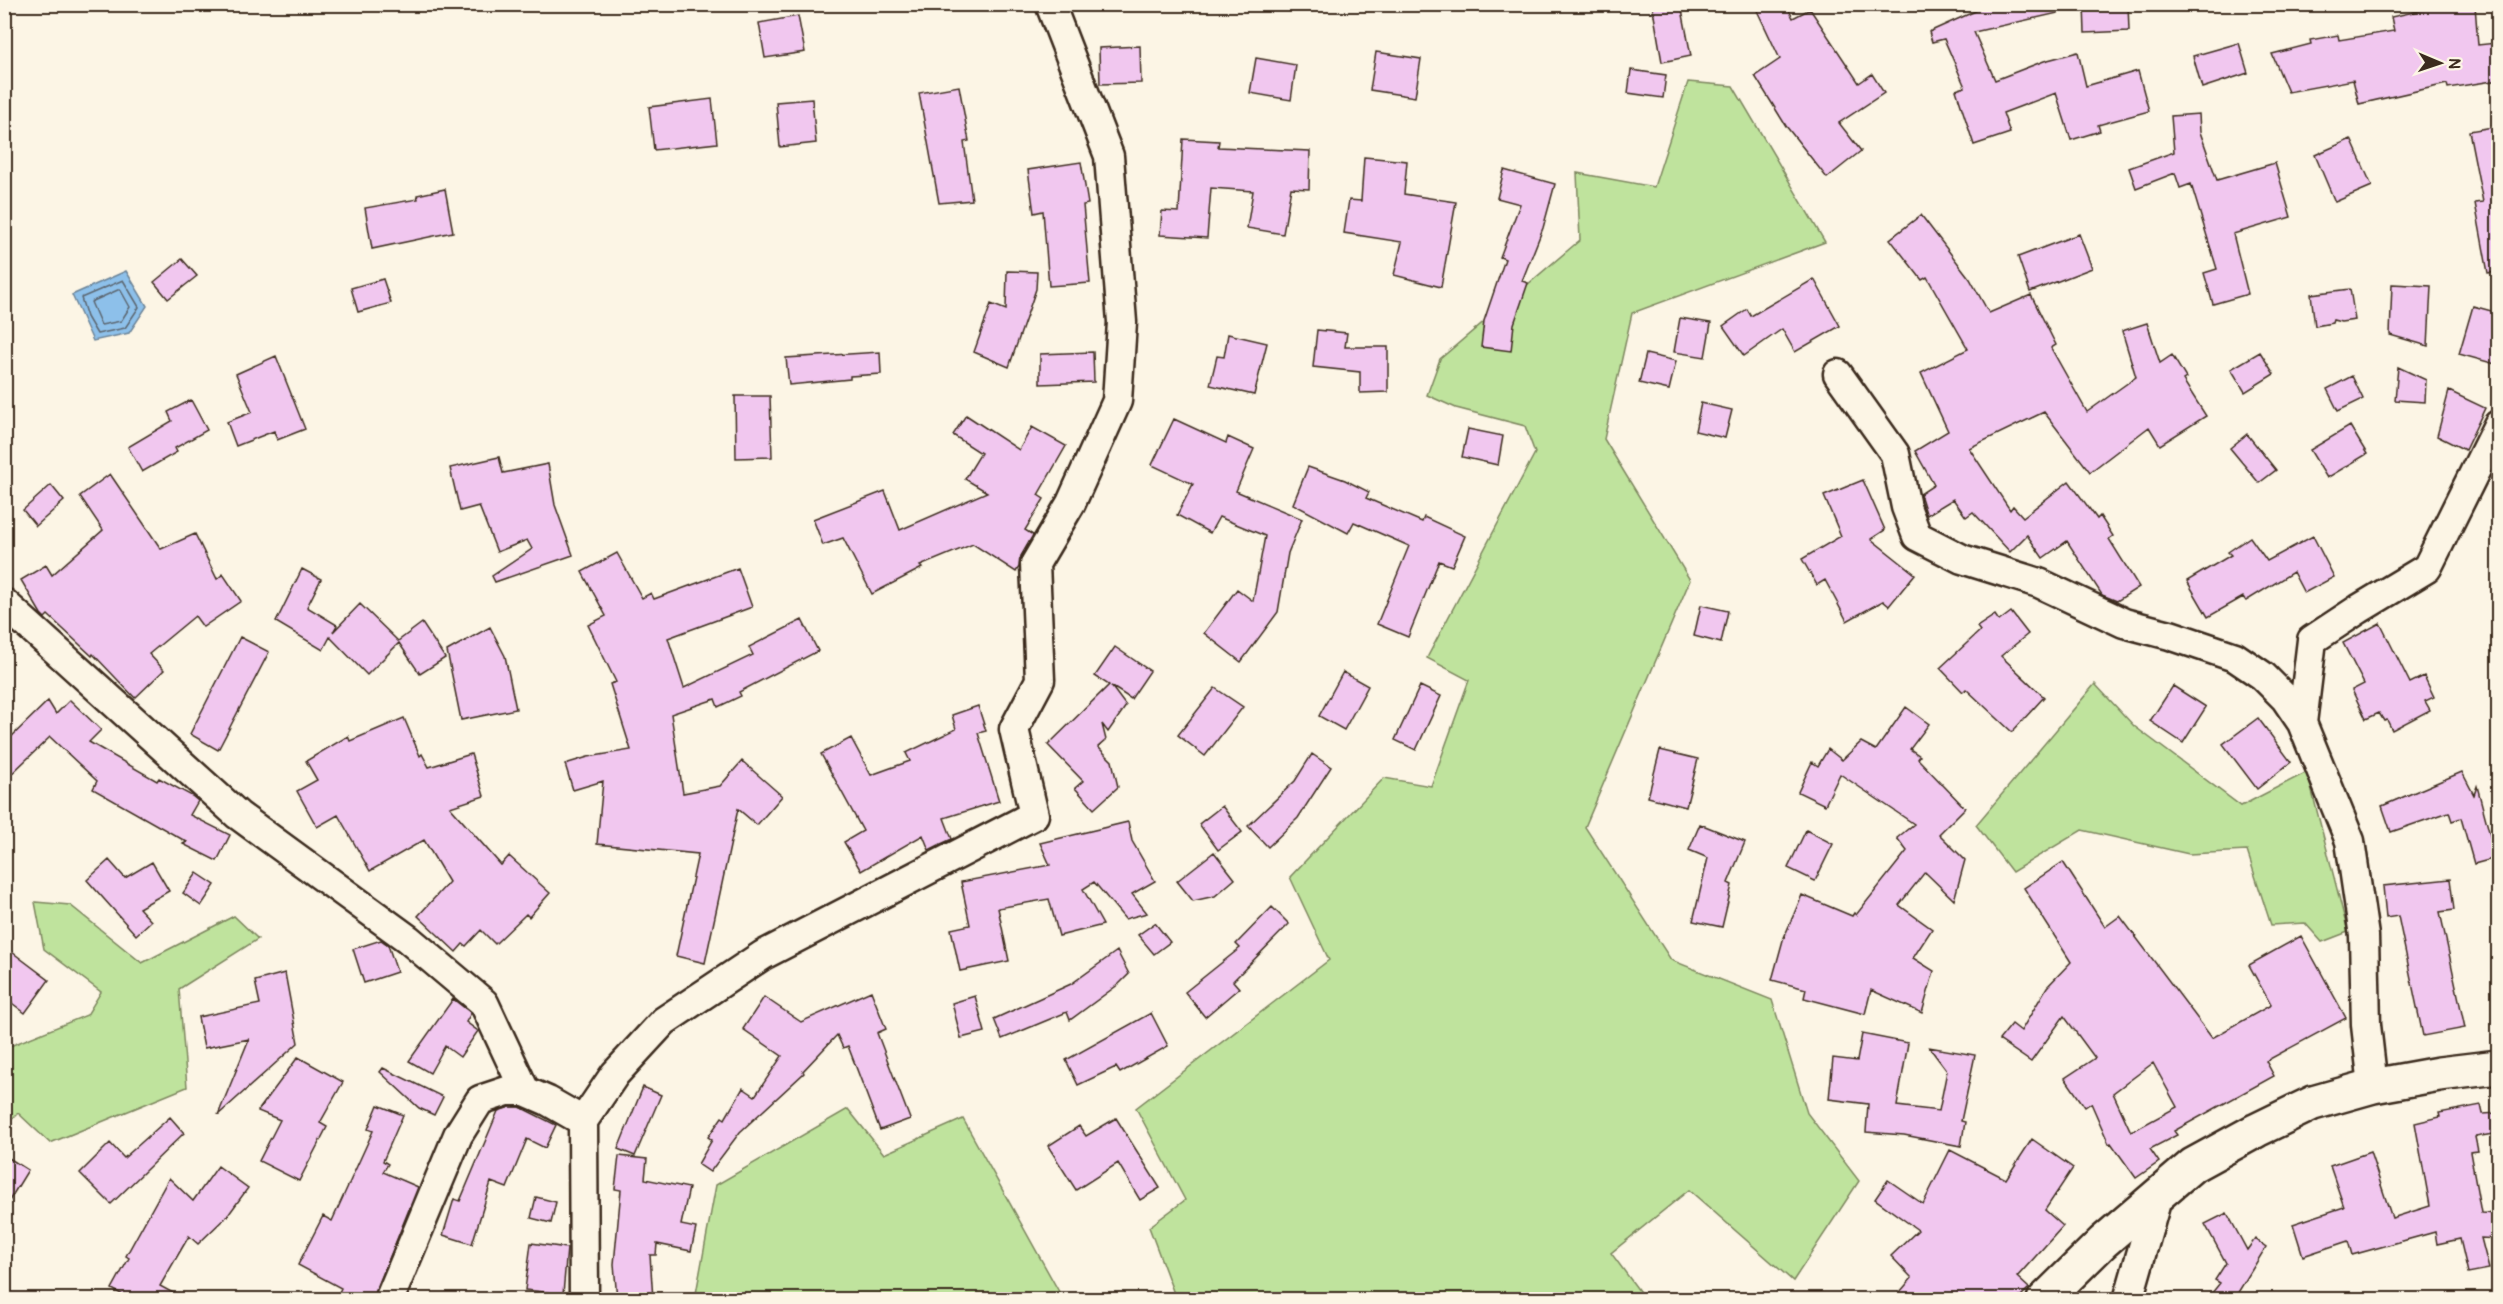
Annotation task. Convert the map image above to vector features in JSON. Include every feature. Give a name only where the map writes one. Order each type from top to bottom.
[{"type":"main road","points":[[2044,1299],[2103,1242],[2193,1166],[2257,1130],[2313,1103],[2373,1086],[2499,1067]]},
{"type":"street","points":[[584,1299],[583,1121],[615,1074],[664,1022],[763,955],[1034,815],[1014,729],[1040,681],[1035,564],[1071,502],[1117,401],[1122,322],[1110,156],[1050,4]]},
{"type":"street","points":[[1838,374],[1895,454],[1906,507],[1917,536],[1962,559],[2039,583],[2124,623],[2170,634],[2235,657],[2263,676],[2285,698],[2302,723],[2350,841],[2364,936],[2366,1025],[2373,1086]]},
{"type":"street","points":[[2302,723],[2312,640],[2427,568],[2499,425]]},
{"type":"street","points":[[4,603],[238,815],[408,939],[484,1004],[525,1091]]},
{"type":"street","points":[[388,1299],[458,1135],[480,1100],[507,1090],[525,1091],[583,1121]]},
{"type":"street","points":[[2128,1299],[2158,1195]]},
{"type":"green space","points":[[1688,82],[1733,86],[1825,242],[1632,313],[1604,439],[1690,580],[1585,827],[1671,960],[1772,1000],[1807,1113],[1859,1181],[1793,1281],[1689,1190],[1611,1253],[1645,1299],[1176,1299],[1149,1227],[1185,1200],[1136,1108],[1329,960],[1290,877],[1384,778],[1431,786],[1469,680],[1427,658],[1535,453],[1525,426],[1456,408],[1427,395],[1440,359],[1580,240],[1577,173],[1654,187]]},
{"type":"green space","points":[[2095,684],[2134,726],[2241,806],[2307,772],[2348,932],[2322,942],[2305,923],[2271,925],[2247,851],[2189,854],[2082,830],[2012,872],[1976,825]]},
{"type":"green space","points":[[35,902],[70,905],[142,963],[234,916],[258,939],[179,989],[187,1087],[50,1143],[18,1113],[5,1126],[5,1048],[87,1015],[101,992],[44,949]]},
{"type":"green space","points":[[848,1109],[884,1154],[963,1119],[1063,1299],[695,1299],[716,1185]]},
{"type":"water","points":[[126,271],[147,306],[129,333],[93,341],[72,295]]},
{"type":"building","points":[[1652,4],[1681,4],[1691,56],[1662,62]]},
{"type":"building","points":[[1754,4],[1786,4],[1793,18],[1810,9],[1859,83],[1872,74],[1884,93],[1839,123],[1861,151],[1827,178],[1786,126],[1755,76],[1780,59]]},
{"type":"building","points":[[1991,4],[2057,4],[2058,13],[1974,32],[1995,80],[2044,61],[2078,52],[2086,86],[2138,71],[2149,111],[2098,125],[2100,131],[2071,140],[2056,93],[2003,113],[2010,133],[1974,145],[1956,90],[1965,87],[1944,39],[1932,42],[1929,32]]},
{"type":"building","points":[[2084,4],[2128,4],[2129,31],[2085,33]]},
{"type":"building","points":[[2475,5],[2478,45],[2496,43],[2499,80],[2448,88],[2447,84],[2359,104],[2353,80],[2288,92],[2272,54],[2311,44],[2310,40],[2338,35],[2339,40],[2394,31],[2391,17],[2432,8]]},
{"type":"building","points":[[798,16],[805,52],[765,58],[759,23]]},
{"type":"building","points":[[2239,43],[2248,73],[2202,88],[2193,56]]},
{"type":"building","points":[[1140,46],[1141,83],[1100,84],[1099,48]]},
{"type":"building","points":[[1376,52],[1421,59],[1415,97],[1370,90]]},
{"type":"building","points":[[1256,58],[1296,65],[1291,100],[1250,93]]},
{"type":"building","points":[[1631,70],[1666,75],[1663,98],[1628,93]]},
{"type":"building","points":[[959,86],[969,141],[964,142],[972,200],[939,203],[919,93]]},
{"type":"building","points":[[712,99],[717,143],[654,150],[649,107]]},
{"type":"building","points":[[812,99],[816,143],[780,147],[776,102]]},
{"type":"building","points":[[2199,114],[2200,132],[2217,180],[2275,163],[2291,217],[2233,234],[2248,294],[2213,304],[2204,273],[2217,269],[2191,184],[2180,188],[2175,173],[2136,188],[2129,168],[2174,152],[2171,116]]},
{"type":"building","points":[[2499,126],[2499,272],[2488,273],[2475,203],[2483,202],[2469,131]]},
{"type":"building","points":[[1183,139],[1219,141],[1218,147],[1310,151],[1309,189],[1291,188],[1283,234],[1247,228],[1253,191],[1211,188],[1207,238],[1160,235],[1162,211],[1179,212]]},
{"type":"building","points":[[2351,139],[2372,186],[2335,202],[2315,155]]},
{"type":"building","points":[[1364,157],[1407,161],[1404,194],[1456,202],[1441,287],[1394,275],[1402,242],[1344,233],[1349,200],[1361,201]]},
{"type":"building","points":[[1081,162],[1088,204],[1083,205],[1090,283],[1049,286],[1043,211],[1034,213],[1028,170]]},
{"type":"building","points":[[1504,170],[1555,184],[1543,228],[1522,281],[1528,283],[1514,324],[1511,351],[1481,347],[1484,321],[1505,259],[1500,257],[1520,204],[1497,198]]},
{"type":"building","points":[[445,189],[453,232],[372,249],[365,208],[418,199],[417,195]]},
{"type":"building","points":[[1921,215],[1970,279],[1989,313],[2031,295],[2056,345],[2051,348],[2087,412],[2136,377],[2122,331],[2147,323],[2160,363],[2172,355],[2186,378],[2183,380],[2206,416],[2160,445],[2149,427],[2090,472],[2044,412],[1969,448],[2010,510],[2013,506],[2023,517],[2069,481],[2097,519],[2100,516],[2113,536],[2109,539],[2139,587],[2117,601],[2102,595],[2067,541],[2043,558],[2027,535],[2010,552],[1973,512],[1966,517],[1953,499],[1927,515],[1920,494],[1934,485],[1915,451],[1948,431],[1921,373],[1968,349],[1927,277],[1922,280],[1890,239]]},
{"type":"building","points":[[2079,234],[2092,268],[2030,292],[2018,257]]},
{"type":"building","points":[[182,259],[197,276],[168,299],[154,282]]},
{"type":"building","points":[[1007,271],[1037,272],[1036,289],[1009,367],[974,352],[991,304],[1006,310]]},
{"type":"building","points":[[383,279],[391,303],[358,312],[351,288]]},
{"type":"building","points":[[1814,279],[1840,326],[1795,352],[1782,329],[1744,356],[1723,326],[1747,309],[1751,316]]},
{"type":"building","points":[[2392,284],[2431,286],[2428,346],[2390,335]]},
{"type":"building","points":[[2350,289],[2355,320],[2341,322],[2333,320],[2332,323],[2315,326],[2311,294]]},
{"type":"building","points":[[2473,306],[2499,313],[2499,365],[2459,354]]},
{"type":"building","points":[[1680,318],[1711,323],[1705,357],[1674,352]]},
{"type":"building","points":[[1317,330],[1347,333],[1345,347],[1388,347],[1388,392],[1360,393],[1360,372],[1313,367]]},
{"type":"building","points":[[1228,334],[1267,343],[1254,395],[1210,385],[1217,356],[1224,357]]},
{"type":"building","points":[[880,352],[881,374],[789,385],[786,358]]},
{"type":"building","points":[[1093,352],[1094,382],[1040,384],[1040,354]]},
{"type":"building","points":[[2260,352],[2274,374],[2245,392],[2231,369]]},
{"type":"building","points":[[1646,354],[1676,361],[1669,390],[1639,383]]},
{"type":"building","points":[[276,356],[305,429],[277,440],[274,431],[236,446],[227,422],[252,412],[236,374]]},
{"type":"building","points":[[2398,367],[2426,380],[2425,402],[2395,400]]},
{"type":"building","points":[[2352,376],[2363,399],[2338,411],[2327,389]]},
{"type":"building","points":[[2449,391],[2485,408],[2465,450],[2437,436]]},
{"type":"building","points":[[735,396],[770,396],[772,457],[736,458]]},
{"type":"building","points":[[191,400],[207,430],[175,448],[177,452],[142,472],[128,447],[172,421],[168,412]]},
{"type":"building","points":[[1701,403],[1732,410],[1725,438],[1695,431]]},
{"type":"building","points":[[966,415],[1019,450],[1032,427],[1066,446],[1038,495],[1044,499],[1025,530],[1033,535],[1021,556],[1019,567],[1016,572],[973,544],[920,566],[922,568],[872,594],[843,538],[823,545],[813,519],[885,491],[900,530],[987,492],[965,479],[981,453],[953,435]]},
{"type":"building","points":[[1174,419],[1226,443],[1228,437],[1254,449],[1236,491],[1302,519],[1288,553],[1278,612],[1241,662],[1204,633],[1237,589],[1253,601],[1265,536],[1219,517],[1210,533],[1177,515],[1193,484],[1152,465]]},
{"type":"building","points":[[2350,426],[2367,454],[2327,478],[2310,450]]},
{"type":"building","points":[[1468,429],[1503,436],[1498,465],[1462,457]]},
{"type":"building","points":[[2247,434],[2276,470],[2259,483],[2230,448]]},
{"type":"building","points":[[499,457],[503,473],[548,464],[555,505],[573,555],[495,582],[492,576],[532,549],[527,540],[497,552],[479,506],[460,511],[450,468]]},
{"type":"building","points":[[1308,467],[1345,480],[1369,492],[1366,498],[1422,522],[1424,517],[1465,536],[1452,566],[1439,561],[1408,637],[1377,624],[1409,546],[1354,522],[1348,533],[1293,504]]},
{"type":"building","points":[[110,474],[161,549],[195,534],[217,579],[223,574],[241,601],[203,627],[195,616],[149,654],[164,670],[135,698],[93,654],[92,656],[48,615],[45,618],[41,614],[21,580],[46,565],[52,575],[103,530],[80,496]]},
{"type":"building","points":[[1863,480],[1885,530],[1871,539],[1915,574],[1889,606],[1883,601],[1847,621],[1825,580],[1817,585],[1802,559],[1841,536],[1824,496]]},
{"type":"building","points":[[51,485],[64,501],[36,526],[23,510]]},
{"type":"building","points":[[2313,536],[2334,577],[2304,593],[2293,572],[2246,601],[2243,597],[2208,617],[2187,581],[2231,555],[2228,552],[2250,537],[2267,561]]},
{"type":"building","points":[[617,553],[642,598],[651,593],[654,599],[738,568],[752,607],[668,638],[684,688],[753,655],[749,647],[802,620],[818,651],[739,692],[741,696],[718,707],[715,699],[671,714],[683,793],[720,786],[742,761],[782,796],[757,825],[738,809],[705,963],[676,956],[698,854],[597,844],[603,781],[573,790],[565,764],[588,757],[631,750],[610,684],[616,682],[588,625],[606,616],[582,572]]},
{"type":"building","points":[[302,569],[321,579],[307,607],[337,625],[333,632],[360,604],[398,641],[422,623],[445,658],[420,674],[399,643],[367,675],[330,637],[323,650],[276,622]]},
{"type":"building","points":[[1701,605],[1728,611],[1721,643],[1694,636]]},
{"type":"building","points":[[2011,612],[2028,634],[2001,656],[2044,697],[2012,732],[1966,689],[1963,692],[1940,668],[1980,631],[1977,627],[1995,615],[1999,621]]},
{"type":"building","points":[[2380,623],[2410,683],[2424,676],[2434,697],[2425,701],[2430,710],[2392,730],[2387,720],[2384,721],[2379,713],[2366,719],[2352,690],[2364,684],[2343,643]]},
{"type":"building","points":[[490,627],[505,656],[516,709],[461,720],[447,651]]},
{"type":"building","points":[[240,637],[269,652],[218,750],[190,734]]},
{"type":"building","points":[[1115,647],[1150,671],[1131,699],[1111,686],[1126,706],[1108,732],[1102,724],[1106,740],[1098,747],[1112,761],[1118,787],[1094,809],[1075,788],[1083,781],[1048,745],[1109,685],[1095,676]]},
{"type":"building","points":[[1343,672],[1368,686],[1344,730],[1319,716]]},
{"type":"building","points":[[1420,686],[1441,696],[1416,750],[1395,740]]},
{"type":"building","points":[[2173,686],[2206,707],[2183,743],[2150,721]]},
{"type":"building","points":[[1215,688],[1243,707],[1205,756],[1178,735]]},
{"type":"building","points":[[70,700],[101,730],[89,742],[157,781],[159,778],[192,796],[198,801],[190,815],[230,835],[217,861],[183,844],[187,842],[93,789],[97,781],[50,737],[4,781],[4,744],[48,701],[56,714]]},
{"type":"building","points":[[978,706],[986,731],[978,733],[999,801],[944,818],[952,839],[929,850],[923,835],[861,871],[844,842],[863,831],[821,754],[851,738],[871,775],[910,761],[906,753],[956,729],[952,715]]},
{"type":"building","points":[[1906,707],[1929,724],[1910,749],[1920,756],[1918,759],[1965,808],[1939,834],[1965,860],[1954,900],[1925,872],[1899,905],[1932,929],[1913,958],[1934,971],[1922,1013],[1871,990],[1865,1014],[1804,998],[1806,989],[1772,980],[1783,940],[1802,895],[1852,916],[1854,913],[1856,915],[1907,851],[1897,838],[1914,824],[1840,774],[1825,805],[1798,792],[1812,762],[1818,766],[1828,749],[1842,760],[1861,742],[1876,750]]},
{"type":"building","points":[[404,718],[420,756],[422,754],[429,767],[471,754],[484,796],[450,807],[501,865],[509,856],[550,893],[529,917],[526,914],[495,944],[481,930],[466,946],[463,944],[456,952],[418,916],[449,882],[424,840],[370,871],[338,815],[317,827],[297,791],[317,780],[306,761],[348,736],[350,741]]},
{"type":"building","points":[[2258,718],[2291,762],[2257,789],[2223,744]]},
{"type":"building","points":[[1660,750],[1698,759],[1686,807],[1648,797]]},
{"type":"building","points":[[1312,754],[1331,767],[1298,818],[1268,847],[1248,826],[1295,781]]},
{"type":"building","points":[[2462,772],[2474,795],[2477,786],[2496,858],[2474,864],[2461,818],[2452,821],[2449,812],[2391,832],[2382,806]]},
{"type":"building","points":[[1222,806],[1242,832],[1218,850],[1199,824]]},
{"type":"building","points":[[1128,822],[1132,841],[1155,881],[1132,894],[1147,913],[1125,919],[1094,882],[1083,889],[1103,925],[1059,936],[1049,899],[998,908],[1009,961],[960,971],[951,929],[970,925],[961,882],[1050,865],[1040,843]]},
{"type":"building","points":[[1700,824],[1745,842],[1728,883],[1732,885],[1722,927],[1693,921],[1708,858],[1689,850]]},
{"type":"building","points":[[1806,830],[1833,844],[1815,881],[1788,868]]},
{"type":"building","points":[[1214,852],[1235,879],[1215,896],[1193,901],[1177,881]]},
{"type":"building","points":[[109,860],[125,878],[152,862],[169,891],[139,908],[151,921],[136,935],[87,880]]},
{"type":"building","points":[[2063,862],[2105,927],[2120,916],[2212,1038],[2271,1005],[2249,965],[2301,936],[2346,1018],[2266,1061],[2274,1076],[2174,1131],[2177,1135],[2150,1149],[2159,1162],[2136,1178],[2111,1143],[2109,1144],[2091,1103],[2085,1107],[2065,1078],[2095,1058],[2064,1016],[2031,1062],[1999,1040],[2012,1024],[2021,1031],[2047,987],[2071,962],[2024,888]],"holes":[[[2153,1063],[2177,1107],[2131,1132],[2113,1093]]]},
{"type":"building","points":[[197,873],[215,885],[201,906],[183,893]]},
{"type":"building","points":[[2450,879],[2454,910],[2440,912],[2465,1028],[2423,1036],[2398,916],[2386,918],[2383,886]]},
{"type":"building","points":[[1272,907],[1289,924],[1233,981],[1239,988],[1205,1017],[1185,992],[1240,948],[1236,944]]},
{"type":"building","points":[[1155,923],[1170,942],[1154,954],[1138,935]]},
{"type":"building","points":[[381,940],[388,945],[397,972],[364,983],[353,949]]},
{"type":"building","points":[[4,946],[49,980],[25,1013],[4,997]]},
{"type":"building","points":[[1117,951],[1129,974],[1119,984],[1070,1020],[1067,1012],[1002,1039],[994,1019],[1071,984]]},
{"type":"building","points":[[285,973],[298,1043],[218,1115],[249,1039],[204,1048],[198,1017],[260,1004],[255,981]]},
{"type":"building","points":[[871,991],[886,1029],[877,1033],[910,1119],[880,1130],[848,1046],[843,1048],[837,1035],[803,1071],[804,1073],[740,1132],[710,1172],[698,1164],[712,1140],[708,1137],[722,1117],[725,1119],[743,1088],[755,1096],[782,1056],[743,1029],[764,997],[801,1022]]},
{"type":"building","points":[[975,996],[985,1032],[961,1038],[952,1003]]},
{"type":"building","points":[[453,999],[471,1013],[466,1022],[478,1031],[460,1057],[445,1046],[430,1073],[409,1061]]},
{"type":"building","points":[[1151,1013],[1168,1046],[1120,1073],[1116,1067],[1078,1085],[1066,1060]]},
{"type":"building","points":[[1862,1034],[1908,1043],[1897,1106],[1939,1111],[1947,1071],[1929,1047],[1975,1055],[1961,1121],[1965,1122],[1961,1146],[1904,1135],[1866,1132],[1868,1104],[1829,1099],[1833,1058],[1857,1061]]},
{"type":"building","points":[[298,1057],[343,1082],[320,1123],[327,1127],[299,1181],[259,1161],[280,1120],[258,1111]]},
{"type":"building","points":[[383,1068],[443,1097],[434,1115],[419,1108],[380,1072]]},
{"type":"building","points":[[643,1087],[661,1095],[635,1156],[618,1149]]},
{"type":"building","points":[[378,1105],[403,1115],[383,1161],[388,1164],[383,1172],[418,1187],[373,1299],[336,1299],[341,1288],[298,1265],[323,1216],[332,1221],[373,1131],[368,1129]]},
{"type":"building","points":[[2481,1105],[2483,1114],[2499,1113],[2499,1133],[2475,1137],[2478,1151],[2470,1152],[2481,1213],[2499,1214],[2499,1239],[2481,1238],[2489,1269],[2468,1273],[2460,1239],[2437,1244],[2435,1232],[2352,1255],[2348,1241],[2303,1256],[2293,1224],[2344,1207],[2330,1166],[2370,1152],[2392,1218],[2430,1206],[2415,1123],[2440,1117],[2439,1113]]},
{"type":"building","points":[[520,1107],[556,1125],[545,1148],[527,1139],[507,1188],[491,1182],[472,1244],[443,1235],[454,1199],[460,1201],[498,1111]]},
{"type":"building","points":[[170,1117],[184,1133],[111,1204],[80,1173],[110,1143],[124,1158]]},
{"type":"building","points":[[1116,1118],[1160,1188],[1140,1200],[1118,1163],[1076,1190],[1048,1146],[1079,1126],[1086,1136]]},
{"type":"building","points":[[2032,1139],[2073,1168],[2045,1210],[2063,1226],[2017,1277],[2029,1288],[2018,1299],[1894,1299],[1912,1278],[1891,1256],[1918,1230],[1875,1199],[1888,1180],[1923,1204],[1950,1150],[2006,1179]]},
{"type":"building","points":[[4,1155],[28,1170],[4,1209]]},
{"type":"building","points":[[619,1156],[647,1159],[645,1179],[689,1188],[681,1225],[696,1228],[691,1251],[657,1244],[656,1255],[650,1255],[653,1299],[617,1299],[614,1264],[621,1190],[615,1189]]},
{"type":"building","points":[[218,1166],[248,1188],[229,1214],[198,1244],[189,1236],[160,1286],[184,1299],[130,1299],[112,1289],[129,1258],[126,1256],[169,1178],[193,1201]]},
{"type":"building","points":[[536,1197],[556,1202],[551,1223],[531,1218]]},
{"type":"building","points":[[2227,1213],[2247,1250],[2255,1239],[2266,1247],[2234,1299],[2207,1299],[2220,1283],[2215,1280],[2226,1263],[2205,1224]]},
{"type":"building","points":[[531,1243],[567,1248],[563,1294],[525,1290]]}]
